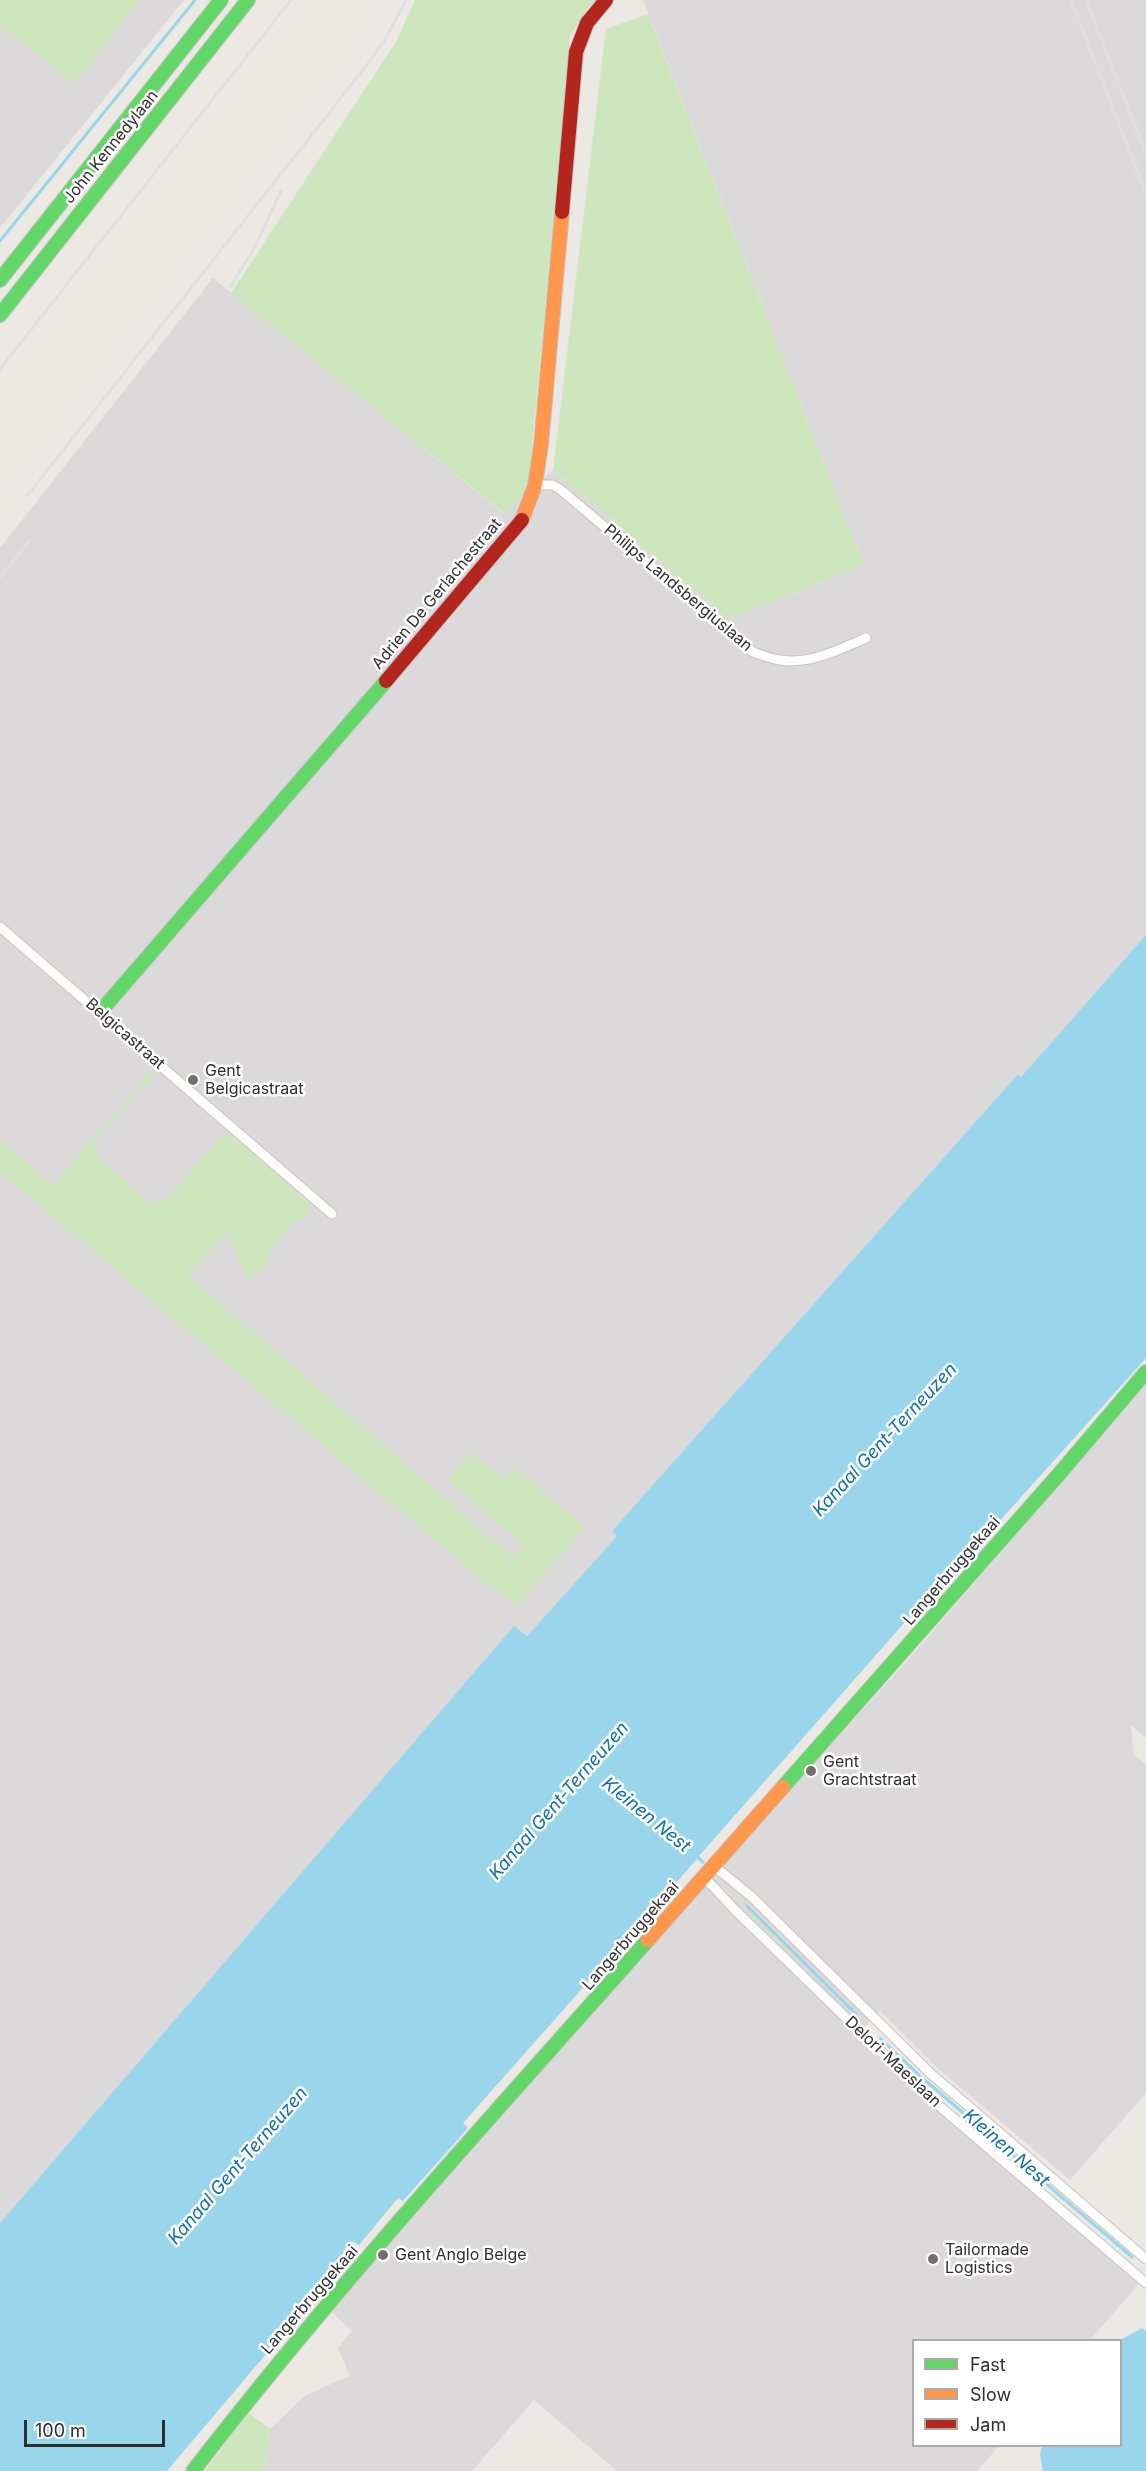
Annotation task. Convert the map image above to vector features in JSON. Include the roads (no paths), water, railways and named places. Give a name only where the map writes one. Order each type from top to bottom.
[{"type":"main road","name":"John Kennedylaan","points":[[0,263],[210,0]]},
{"type":"main road","name":"John Kennedylaan","points":[[0,280],[221,0]]},
{"type":"main road","name":"John Kennedylaan","points":[[0,315],[248,0]]},
{"type":"main road","name":"Adrien De Gerlachestraat","points":[[100,1012],[495,555],[523,518],[535,485],[541,445],[576,52],[590,18],[606,0]]},
{"type":"main road","name":"Langerbruggekaai","points":[[193,2471],[264,2379],[339,2290],[1060,1473],[1146,1372]]},
{"type":"street","name":"Philips Landsbergiuslaan","points":[[535,485],[553,485],[561,490],[753,652],[781,660],[801,660],[817,657],[866,638]]},
{"type":"street","name":"Belgicastraat","points":[[0,927],[332,1214]]},
{"type":"street","name":"Delori-Maeslaan","points":[[714,1866],[752,1897],[930,2073],[1146,2259]]},
{"type":"street","name":"Delori-Maeslaan","points":[[704,1877],[916,2086],[1146,2283]]},
{"type":"water","name":"Kanaal Gent-Terneuzen","points":[[1146,935],[1146,1358],[979,1544],[981,1548],[978,1552],[973,1551],[924,1608],[920,1605],[699,1856],[705,1862],[703,1864],[697,1859],[463,2123],[468,2128],[403,2201],[398,2198],[359,2245],[352,2241],[343,2251],[349,2256],[167,2471],[0,2471],[0,2223],[514,1626],[527,1636],[617,1536],[612,1531],[1018,1074],[1021,1077]]},
{"type":"water","points":[[1142,2328],[1146,2331],[1146,2471],[1043,2471],[1040,2455],[1042,2447],[1122,2447],[1122,2339]]},
{"type":"waterway","points":[[0,241],[195,0]]},
{"type":"waterway","name":"Kleinen Nest","points":[[747,1906],[856,2014]]},
{"type":"waterway","name":"Kleinen Nest","points":[[880,2038],[920,2076],[1132,2257]]},
{"type":"railway","points":[[0,369],[291,0]]},
{"type":"railway","points":[[27,496],[370,61],[386,38],[406,0]]},
{"type":"railway","points":[[1071,0],[1146,194]]},
{"type":"railway","points":[[1086,0],[1146,154]]},
{"type":"railway","points":[[230,287],[254,249],[281,191]]},
{"type":"railway","points":[[0,578],[30,540]]},
{"type":"place","name":"Gent Belgicastraat","points":[[193,1080]]},
{"type":"place","name":"Gent Grachtstraat","points":[[811,1771]]},
{"type":"place","name":"Gent Anglo Belge","points":[[383,2255]]},
{"type":"place","name":"Tailormade Logistics","points":[[933,2259]]}]
